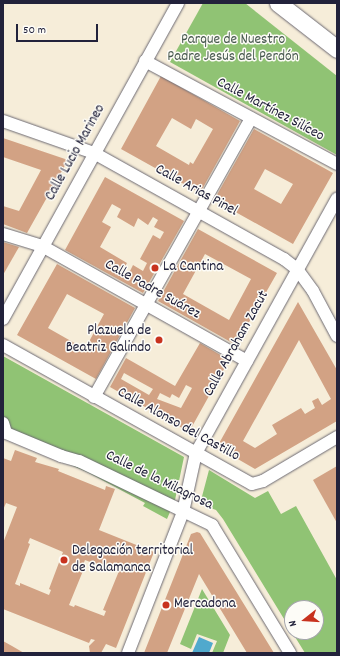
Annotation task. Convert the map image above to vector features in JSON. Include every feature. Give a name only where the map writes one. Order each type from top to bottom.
[{"type":"main road","points":[[278,3],[337,49]]},
{"type":"street","name":"Calle Lucio Marineo","points":[[3,319],[94,152],[178,3]]},
{"type":"street","name":"Calle Martínez Silíceo","points":[[145,61],[337,164]]},
{"type":"street","points":[[94,397],[252,118]]},
{"type":"street","name":"Calle Arias Pinel","points":[[3,121],[94,152],[284,259],[297,269],[312,291],[337,336]]},
{"type":"street","name":"Calle Abraham Zacut","points":[[128,653],[183,512],[196,453],[337,199]]},
{"type":"street","name":"Calle Padre Suárez","points":[[3,234],[42,246],[247,361]]},
{"type":"street","name":"Calle Alonso del Castillo","points":[[3,345],[245,480],[258,484],[337,437]]},
{"type":"street","name":"Calle de la Milagrosa","points":[[3,423],[6,433],[61,456],[80,461],[183,512],[204,519],[212,525],[290,653]]},
{"type":"green space","name":"Parque de Nuestro Padre Jesús del Perdón","points":[[203,3],[245,3],[337,76],[337,155],[170,62]]},
{"type":"green space","points":[[3,356],[184,457],[175,500],[167,519],[143,506],[145,503],[87,472],[3,436]]},
{"type":"green space","points":[[209,470],[255,498],[268,491],[281,514],[296,506],[337,580],[337,653],[305,653],[297,640],[324,640],[324,600],[284,600],[284,619],[223,519],[216,510],[200,504]]},
{"type":"green space","points":[[202,589],[230,635],[223,653],[212,653],[217,641],[197,634],[191,649],[180,644]]},
{"type":"water","points":[[199,637],[213,643],[209,653],[192,653]]},
{"type":"building","points":[[161,76],[240,121],[200,193],[121,149]],"holes":[[[172,118],[191,129],[196,119],[213,129],[193,164],[190,162],[189,165],[156,146]]]},
{"type":"building","points":[[254,129],[333,173],[293,244],[214,200]],"holes":[[[265,169],[293,184],[281,204],[254,189]]]},
{"type":"building","points":[[3,138],[68,160],[27,233],[3,224],[3,206],[19,211],[41,170],[3,157]]},
{"type":"building","points":[[105,177],[184,221],[143,293],[65,250]],"holes":[[[112,204],[121,209],[117,217],[134,227],[138,218],[148,225],[153,217],[158,220],[154,227],[164,232],[160,239],[153,235],[140,259],[147,263],[143,271],[133,265],[129,273],[123,270],[127,263],[100,247],[111,227],[102,222]]]},
{"type":"building","points":[[198,229],[277,273],[236,345],[158,301]],"holes":[[[205,254],[251,279],[229,320],[183,294]]]},
{"type":"building","points":[[3,242],[19,247],[3,275]]},
{"type":"building","points":[[57,264],[135,308],[96,379],[17,335]],"holes":[[[67,294],[104,314],[85,349],[48,328]]]},
{"type":"building","points":[[298,302],[337,370],[337,421],[255,469],[217,447]],"holes":[[[299,340],[331,399],[322,405],[318,398],[312,401],[315,408],[305,414],[301,408],[272,425],[277,434],[255,448],[243,441]]]},
{"type":"building","points":[[200,343],[229,360],[189,432],[110,387],[126,358],[175,386]],"holes":[[[124,373],[153,389],[149,395],[121,379]],[[186,385],[192,388],[181,408],[157,399],[160,393],[170,398],[172,394],[179,398]]]},
{"type":"building","points":[[15,450],[37,458],[35,462],[59,469],[58,471],[105,490],[106,486],[115,489],[99,530],[154,552],[116,648],[106,644],[101,653],[90,653],[89,646],[95,640],[91,639],[89,643],[3,609],[3,543],[17,507],[6,503],[3,510],[3,458],[11,461]],"holes":[[[30,538],[63,552],[49,589],[51,590],[49,595],[20,583],[20,586],[15,584],[30,544],[28,543]],[[85,560],[113,571],[114,569],[119,571],[103,610],[106,611],[104,616],[75,605],[74,607],[69,605],[85,566],[83,565]]]},
{"type":"building","points":[[337,466],[337,523],[313,480]]},
{"type":"building","points":[[197,532],[200,533],[274,653],[247,653],[199,574],[167,653],[144,653],[191,534]]},
{"type":"building","points":[[3,641],[12,646],[24,653],[3,653]]},
{"type":"place","name":"La Cantina","points":[[155,268]]},
{"type":"place","name":"Plazuela de Beatriz Galindo","points":[[159,340]]},
{"type":"place","name":"Delegación territorial de Salamanca","points":[[64,560]]},
{"type":"place","name":"Mercadona","points":[[166,605]]}]
